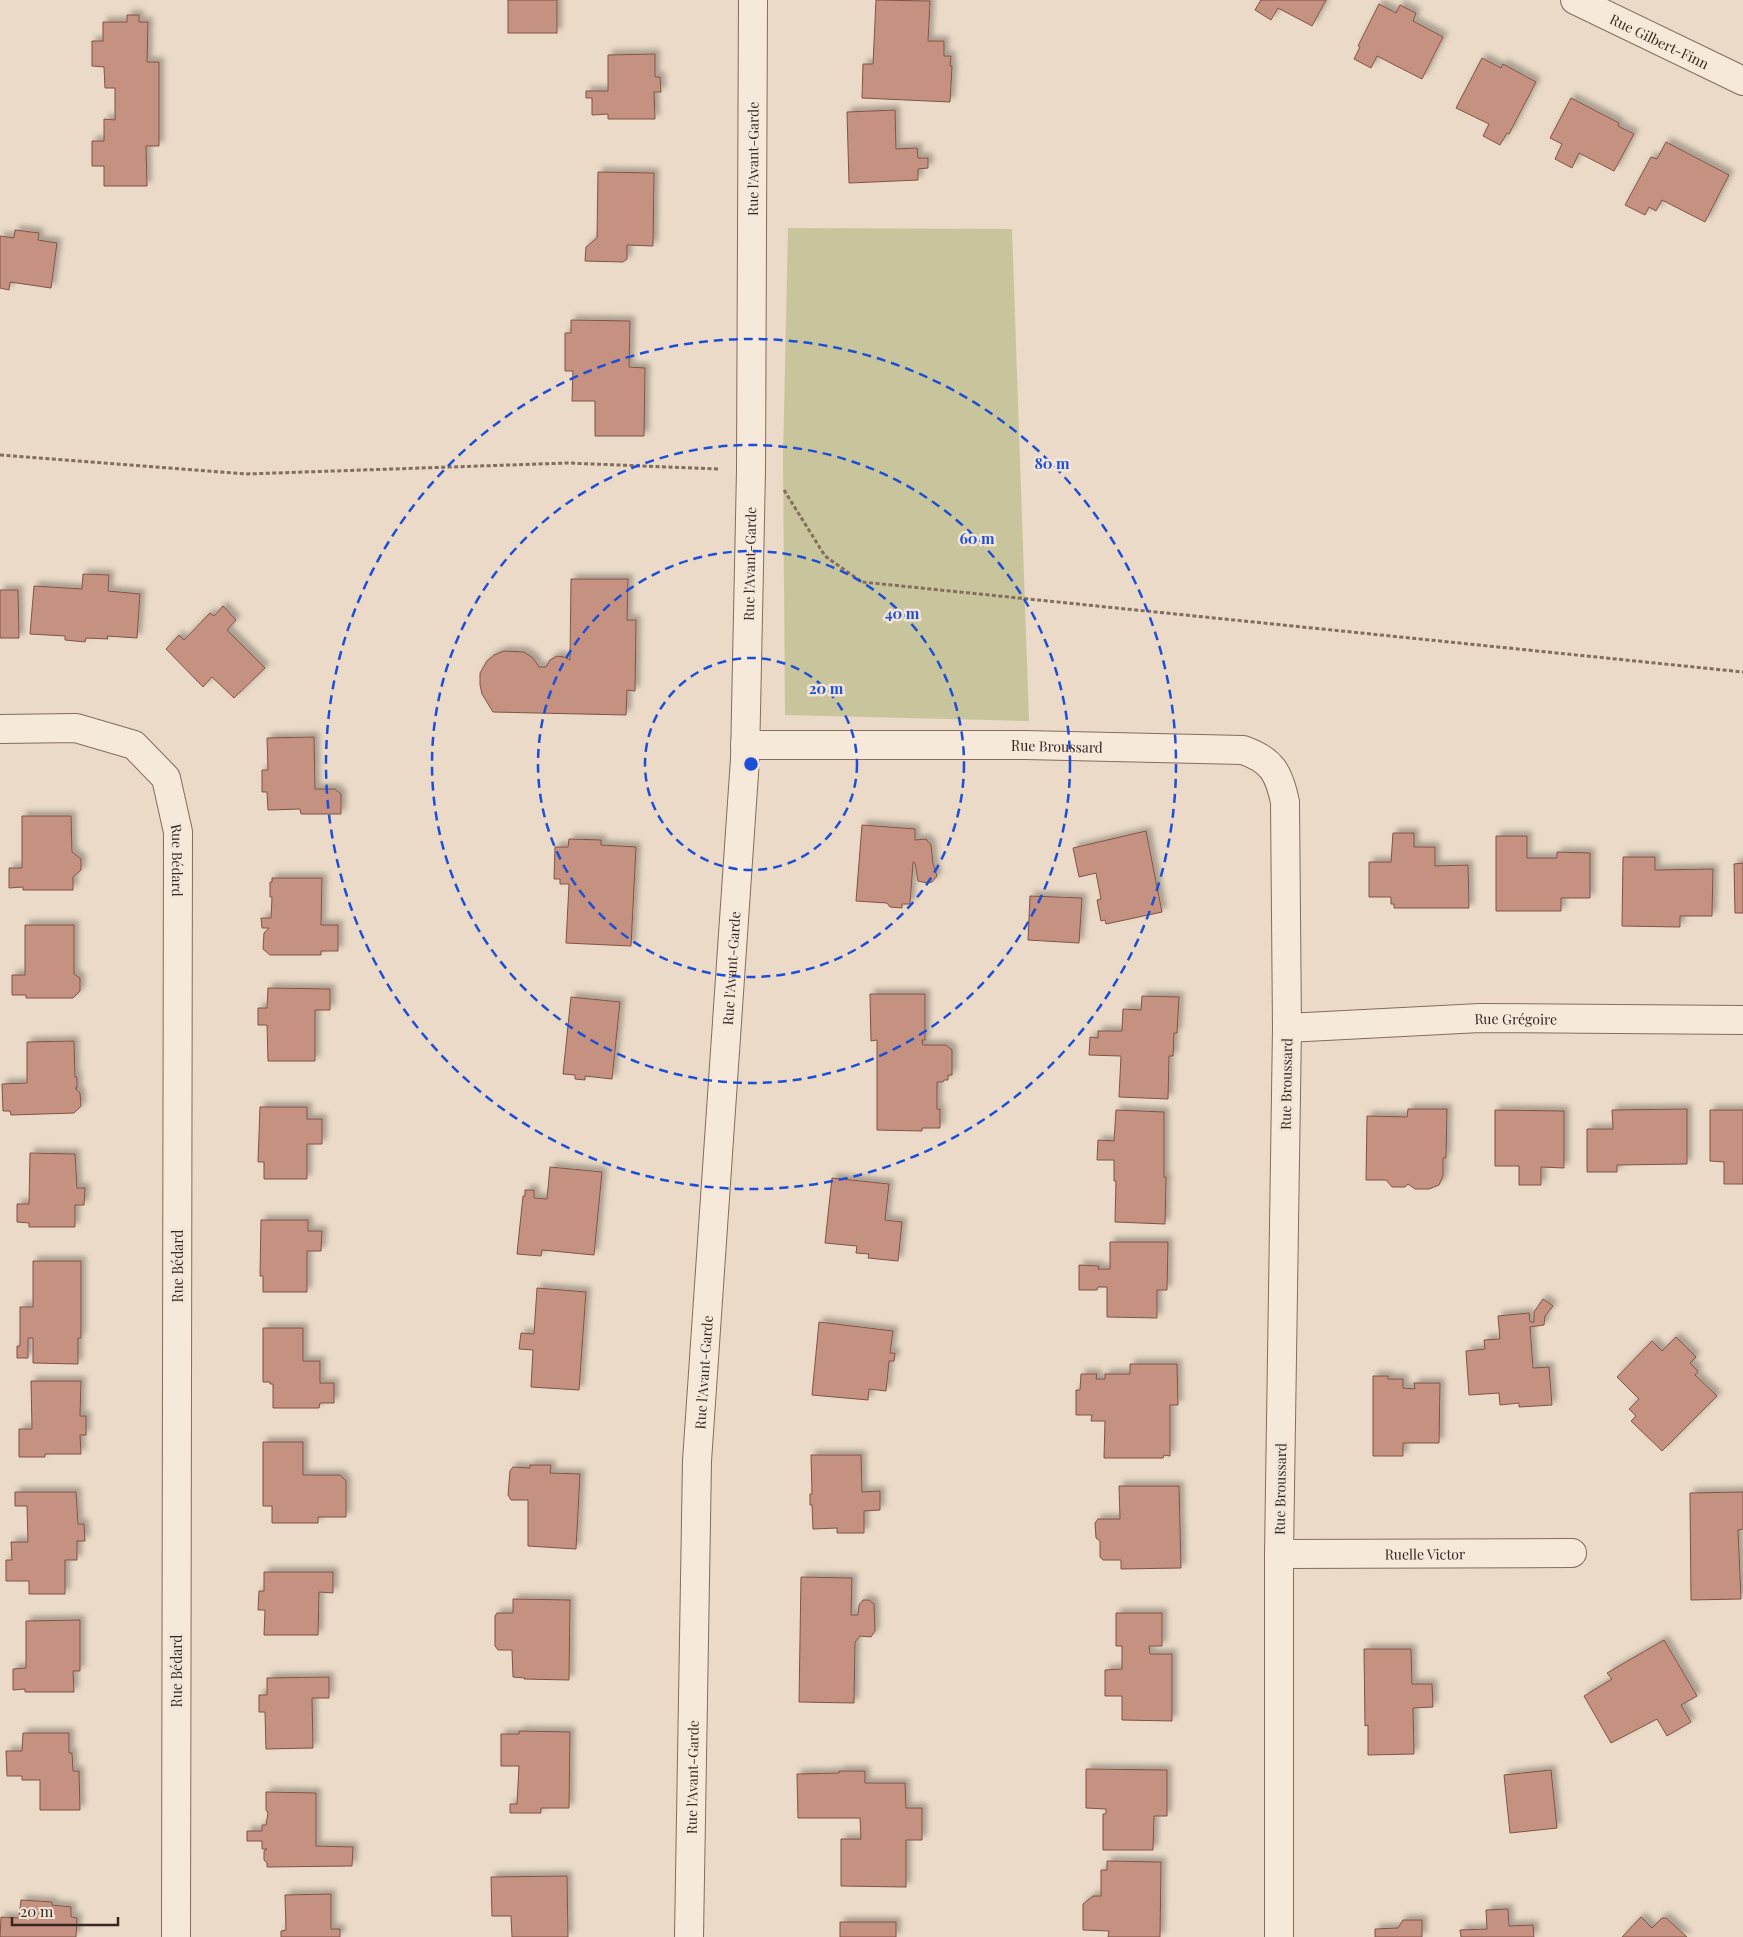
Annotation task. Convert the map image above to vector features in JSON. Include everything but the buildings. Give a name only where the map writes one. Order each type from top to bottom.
[{"type":"street","name":"Rue l'Avant-Garde","points":[[689,1937],[697,1461],[745,745],[751,470],[753,0]]},
{"type":"street","name":"Rue Gilbert-Finn","points":[[1585,2],[1743,81]]},
{"type":"street","name":"Rue Bédard","points":[[0,729],[76,728],[134,746],[166,778],[178,832],[176,1937]]},
{"type":"street","name":"Rue Broussard","points":[[745,745],[1026,745],[1243,750],[1256,754],[1268,762],[1276,772],[1282,786],[1284,802],[1287,1028],[1279,1554],[1279,1937]]},
{"type":"street","name":"Rue Grégoire","points":[[1287,1028],[1480,1018],[1743,1020]]},
{"type":"street","name":"Ruelle Victor","points":[[1279,1554],[1572,1553]]},
{"type":"path","points":[[0,455],[246,474],[568,462],[751,470],[784,490],[825,556],[862,582],[1743,672]]},
{"type":"shaded area","points":[[788,228],[1012,229],[1029,721],[785,715],[783,457]]}]
